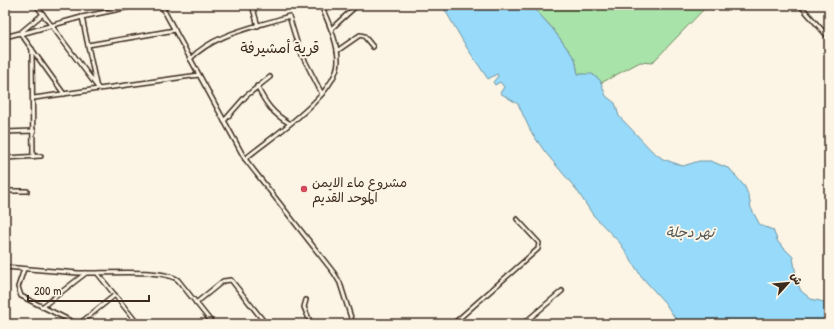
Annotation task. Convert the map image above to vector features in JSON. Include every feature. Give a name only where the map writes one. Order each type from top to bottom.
[{"type":"street","points":[[36,5],[97,87]]},
{"type":"street","points":[[5,37],[82,17],[139,5]]},
{"type":"street","points":[[161,5],[245,159],[334,273],[340,283],[353,324]]},
{"type":"street","points":[[252,5],[258,26]]},
{"type":"street","points":[[245,159],[289,123],[304,113],[332,81],[338,62],[337,51],[331,29],[320,5]]},
{"type":"street","points":[[800,5],[829,38]]},
{"type":"street","points":[[331,29],[354,8]]},
{"type":"street","points":[[20,34],[43,14]]},
{"type":"street","points":[[190,59],[200,49],[214,42],[235,33],[289,16],[300,49],[322,94]]},
{"type":"street","points":[[82,17],[97,87]]},
{"type":"street","points":[[88,45],[175,30]]},
{"type":"street","points":[[20,34],[64,94]]},
{"type":"street","points":[[337,51],[360,35],[364,36],[373,47]]},
{"type":"street","points":[[32,49],[34,98],[33,157]]},
{"type":"street","points":[[34,98],[64,94],[97,87],[199,75]]},
{"type":"street","points":[[224,121],[246,96],[270,76]]},
{"type":"street","points":[[257,86],[269,107],[277,116],[289,123]]},
{"type":"street","points":[[5,132],[34,131]]},
{"type":"street","points":[[5,158],[42,156]]},
{"type":"street","points":[[5,191],[27,191]]},
{"type":"street","points":[[453,324],[538,249],[538,243],[517,219]]},
{"type":"street","points":[[5,267],[98,274],[145,272],[171,276],[178,280],[213,324]]},
{"type":"street","points":[[24,269],[18,287],[19,293],[42,307],[78,324],[116,296]]},
{"type":"street","points":[[42,307],[86,273]]},
{"type":"street","points":[[98,274],[138,324]]},
{"type":"street","points":[[196,303],[223,281],[231,280],[266,324]]},
{"type":"street","points":[[522,324],[562,291]]},
{"type":"street","points":[[306,300],[304,305],[311,324]]},
{"type":"green space","points":[[531,5],[715,5],[704,9],[652,63],[640,62],[601,83],[594,75],[578,74],[575,59],[552,28]]},
{"type":"water","name":"نهر دجلة","points":[[442,5],[531,5],[552,28],[575,59],[578,74],[592,74],[600,80],[606,96],[615,103],[619,116],[652,151],[663,159],[683,166],[699,161],[711,161],[730,169],[745,187],[751,208],[760,225],[773,230],[778,242],[793,257],[797,282],[801,291],[811,299],[829,303],[829,324],[679,324],[665,303],[641,276],[620,243],[593,215],[576,189],[545,152],[531,132],[518,104],[500,93],[504,87],[500,82],[495,85],[493,82],[498,76],[497,74],[488,79],[467,48]]},
{"type":"place","name":"مشروع ماء الايمن الموحد القديم","points":[[304,189]]},
{"type":"district","name":"قرية أمشيرفة","points":[[280,48]]}]
